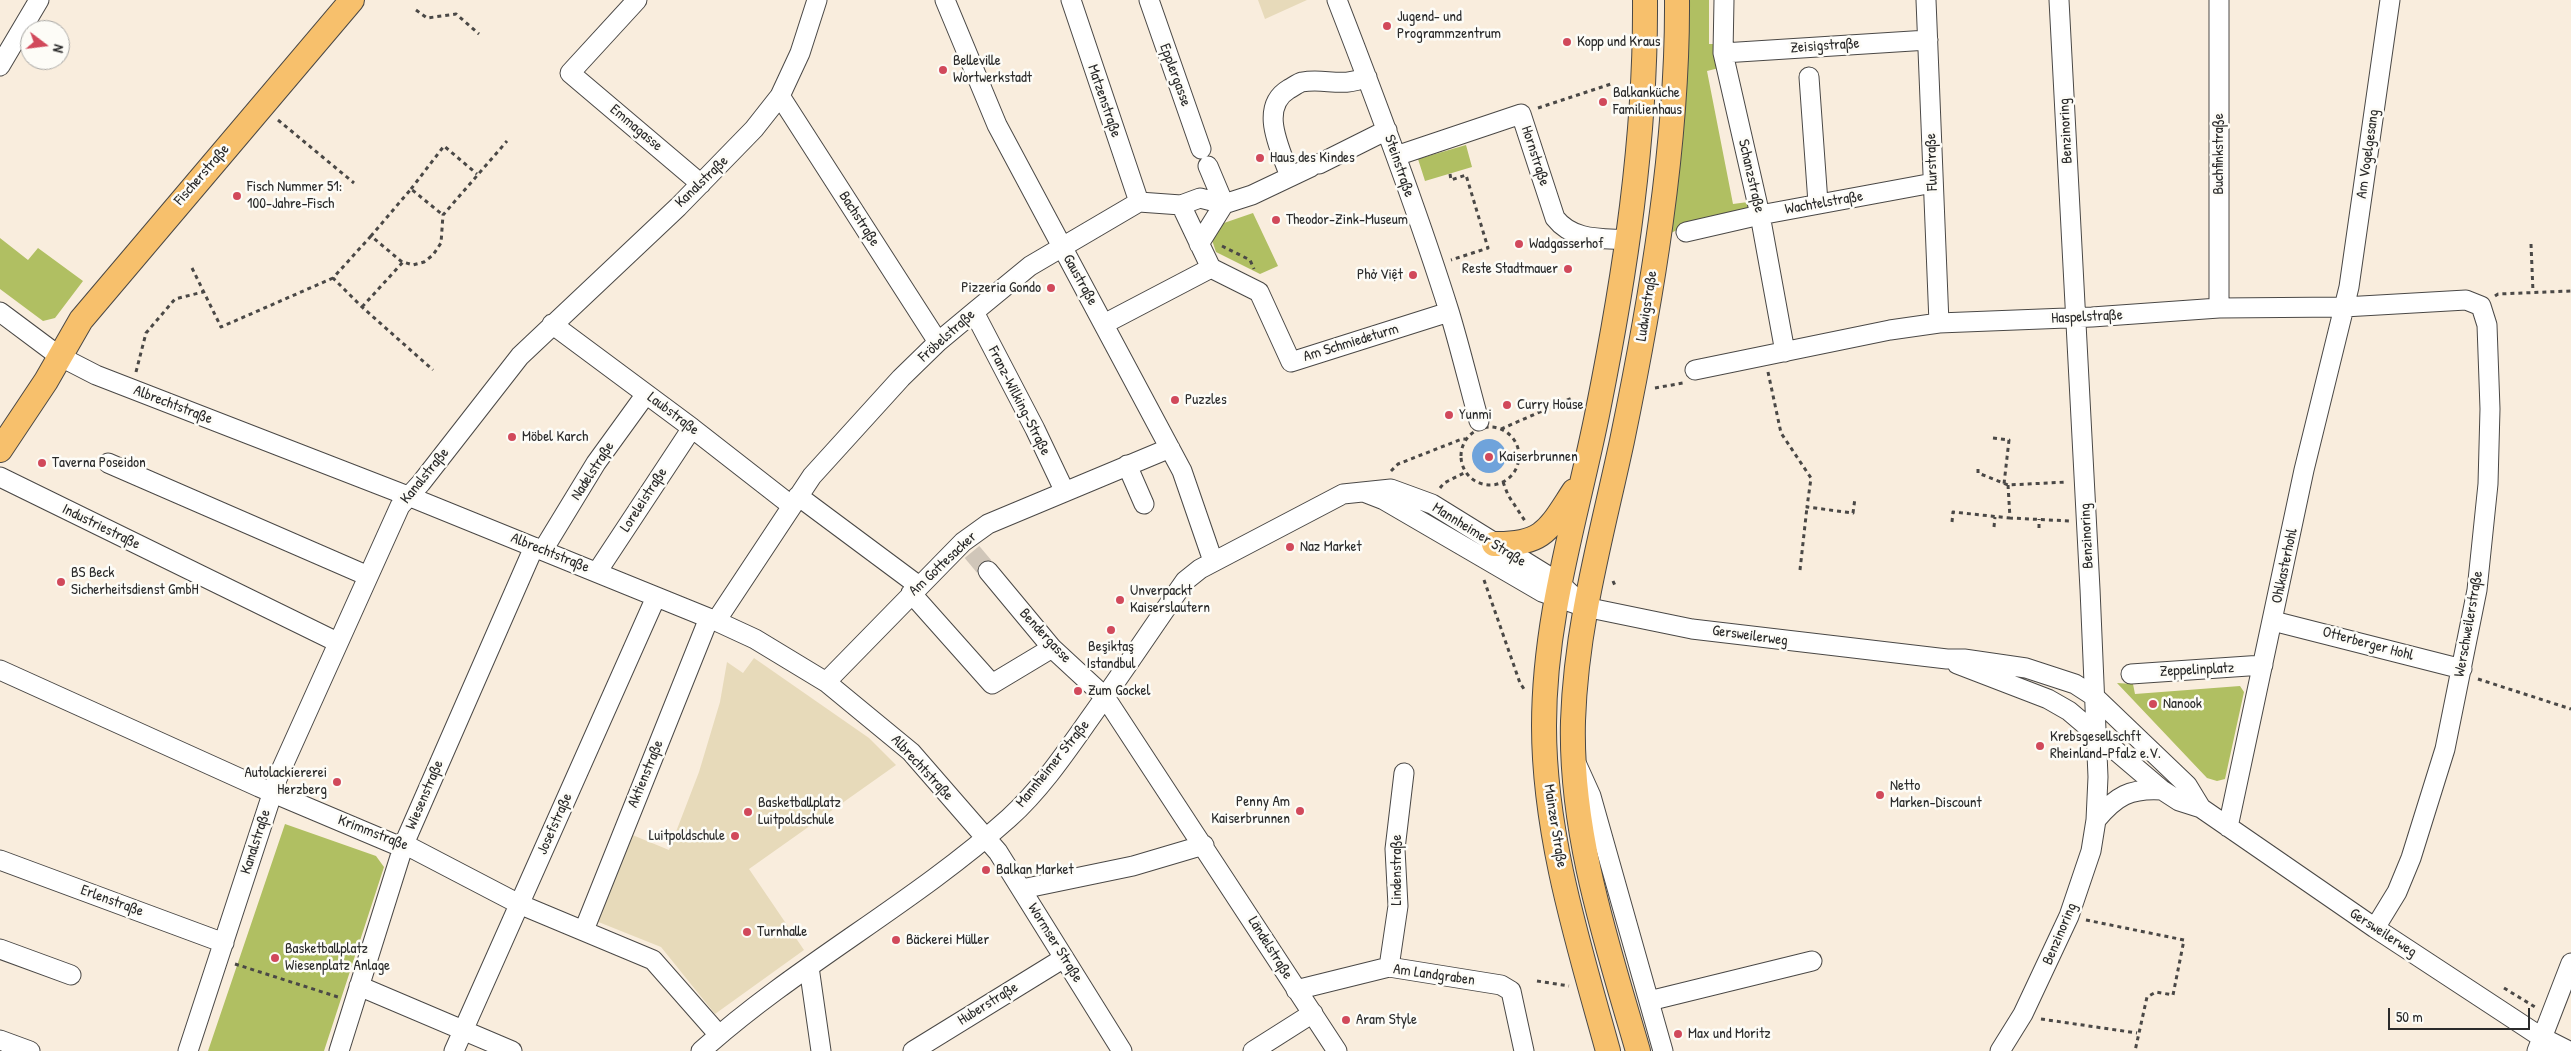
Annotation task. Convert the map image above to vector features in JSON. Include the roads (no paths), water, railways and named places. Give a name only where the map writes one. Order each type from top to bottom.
[{"type":"main road","name":"Fischerstraße","points":[[0,450],[46,381],[59,356],[87,313],[352,0]]},
{"type":"main road","name":"Ludwigstraße","points":[[1557,589],[1598,410],[1628,240],[1641,110],[1645,0]]},
{"type":"main road","name":"Ludwigstraße","points":[[1586,607],[1643,334],[1666,167],[1673,98],[1677,0]]},
{"type":"main road","name":"Fischerstraße","points":[[0,421],[32,382],[59,356]]},
{"type":"main road","points":[[1494,544],[1518,544],[1534,539],[1555,519],[1584,477]]},
{"type":"main road","name":"Mainzer Straße","points":[[1557,589],[1547,660],[1544,727],[1547,780],[1555,836],[1572,922],[1608,1051]]},
{"type":"main road","name":"Mainzer Straße","points":[[1586,607],[1576,660],[1573,724],[1574,758],[1582,837],[1600,917],[1638,1051]]},
{"type":"street","points":[[0,66],[40,0]]},
{"type":"street","name":"Emmagasse","points":[[637,0],[570,73],[701,184]]},
{"type":"street","name":"Kanalstraße","points":[[188,1051],[272,793],[337,642],[400,506],[421,483],[520,356],[701,184],[754,129],[780,96],[800,53],[817,0]]},
{"type":"street","name":"Gaustraße","points":[[945,0],[997,125],[1182,472],[1213,560]]},
{"type":"street","name":"Matzenstraße","points":[[1071,0],[1139,202]]},
{"type":"street","name":"Epplergasse","points":[[1150,0],[1205,158],[1224,204]]},
{"type":"street","name":"Steinstraße","points":[[1337,0],[1387,130],[1450,312],[1480,427]]},
{"type":"street","name":"Schanzstraße","points":[[1724,0],[1723,53],[1760,214],[1785,352]]},
{"type":"street","name":"Flurstraße","points":[[1926,0],[1939,323]]},
{"type":"street","name":"Benzinoring","points":[[2000,1051],[2023,1014],[2070,916],[2091,851],[2096,820],[2098,778],[2095,697],[2059,0]]},
{"type":"street","name":"Buchfinkstraße","points":[[2219,308],[2220,0]]},
{"type":"street","name":"Am Vogelgesang","points":[[2344,307],[2349,287],[2390,0]]},
{"type":"street","name":"Zeisigstraße","points":[[1723,53],[1928,40]]},
{"type":"street","points":[[1290,177],[1272,123],[1274,110],[1284,92],[1301,82],[1340,84],[1367,77]]},
{"type":"street","points":[[1809,77],[1818,203]]},
{"type":"street","name":"Bachstraße","points":[[780,96],[938,342]]},
{"type":"street","name":"Hornstraße","points":[[1396,156],[1521,114],[1555,218],[1560,225],[1570,233],[1584,237],[1628,240]]},
{"type":"street","points":[[1139,202],[1181,205],[1200,198],[1224,204],[1252,195],[1387,130]]},
{"type":"street","name":"Wachtelstraße","points":[[1686,232],[1760,214],[1933,183]]},
{"type":"street","name":"Fröbelstraße","points":[[713,619],[812,476],[901,378],[938,342],[1030,266],[1061,246],[1139,202]]},
{"type":"street","points":[[1199,244],[1224,204]]},
{"type":"street","points":[[1104,324],[1211,268],[1181,205]]},
{"type":"street","name":"Am Schmiedeturm","points":[[1211,268],[1259,292],[1291,362],[1450,312]]},
{"type":"street","name":"Haspelstraße","points":[[1691,376],[1785,352],[1890,330],[1939,323],[2219,308],[2344,307],[2466,300],[2481,306]]},
{"type":"street","name":"Werschweilerstraße","points":[[2375,928],[2397,892],[2411,858],[2467,673],[2488,484],[2490,409],[2487,325],[2481,306]]},
{"type":"street","name":"Ohlkasterhohl","points":[[2228,827],[2304,470],[2344,307]]},
{"type":"street","name":"Albrechtstraße","points":[[0,312],[59,356],[96,375],[538,548],[713,619],[755,639],[826,682],[911,752],[986,837]]},
{"type":"street","name":"Franz-Wilking-Straße","points":[[974,312],[1035,429],[1064,490]]},
{"type":"street","name":"Laubstraße","points":[[552,324],[915,589],[992,684],[1052,648]]},
{"type":"street","name":"Nadelstraße","points":[[538,548],[646,394]]},
{"type":"street","name":"Loreleistraße","points":[[597,572],[692,428]]},
{"type":"street","name":"Am Gottesacker","points":[[826,682],[915,589],[968,547],[988,524],[1064,490],[1170,448]]},
{"type":"street","points":[[108,463],[368,576]]},
{"type":"street","points":[[1127,465],[1144,504]]},
{"type":"street","name":"Industriestraße","points":[[0,477],[337,642]]},
{"type":"street","name":"Mannheimer Straße","points":[[701,1051],[718,1035],[809,967],[944,870],[986,837],[1036,791],[1105,697],[1185,581],[1213,560],[1343,494],[1391,489],[1415,496],[1432,504],[1494,544],[1557,589]]},
{"type":"street","name":"Mannheimer Straße","points":[[1362,491],[1384,500],[1520,579],[1557,589]]},
{"type":"street","name":"Wiesenstraße","points":[[339,1051],[404,844],[538,548]]},
{"type":"street","name":"Bendergasse","points":[[988,571],[1052,648],[1105,697]]},
{"type":"street","name":"Gersweilerweg","points":[[1557,589],[1586,607],[1692,629],[1947,659],[1964,659],[2026,668],[2075,684],[2095,697],[2188,785],[2201,808]]},
{"type":"street","name":"Josefstraße","points":[[454,1051],[656,597]]},
{"type":"street","name":"Aktienstraße","points":[[584,930],[713,619]]},
{"type":"street","name":"Otterberger Hohl","points":[[2273,620],[2467,673]]},
{"type":"street","name":"Gersweilerweg","points":[[1947,659],[1974,672],[2053,702],[2069,711],[2096,736],[2178,801],[2201,808],[2539,1044],[2569,1051]]},
{"type":"street","name":"Zeppelinplatz","points":[[2132,674],[2263,665]]},
{"type":"street","name":"Krimmstraße","points":[[0,670],[272,793],[394,844],[404,844],[519,904],[653,960],[718,1035]]},
{"type":"street","name":"Ländelstraße","points":[[1105,697],[1204,845],[1337,1051]]},
{"type":"street","points":[[1574,758],[1591,796],[1663,1051]]},
{"type":"street","name":"Lindenstraße","points":[[1389,967],[1398,906],[1395,849],[1404,773]]},
{"type":"street","points":[[2096,820],[2109,804],[2123,795],[2139,790],[2162,790]]},
{"type":"street","name":"Wormser Straße","points":[[986,837],[1022,890],[1122,1051]]},
{"type":"street","points":[[1022,890],[1133,866],[1204,845]]},
{"type":"street","name":"Erlenstraße","points":[[0,860],[224,943]]},
{"type":"street","points":[[0,948],[71,975]]},
{"type":"street","name":"Huberstraße","points":[[913,1051],[1064,958]]},
{"type":"street","points":[[1649,1001],[1812,961]]},
{"type":"street","points":[[2539,1044],[2571,962]]},
{"type":"street","points":[[809,967],[821,1051]]},
{"type":"street","name":"Am Landgraben","points":[[1296,990],[1389,967],[1501,984],[1511,991],[1524,1051]]},
{"type":"street","points":[[359,986],[512,1051]]},
{"type":"street","points":[[1253,1051],[1313,1013]]},
{"type":"street","points":[[0,1040],[30,1051]]},
{"type":"water","name":"Kaiserbrunnen","points":[[1489,439],[1501,444],[1506,456],[1501,468],[1489,473],[1477,468],[1472,456],[1477,444]]},
{"type":"tunnel","points":[[972,552],[988,571]]},
{"type":"place","name":"Jugend- und Programmzentrum","points":[[1387,26]]},
{"type":"place","name":"Kopp und Kraus","points":[[1567,42]]},
{"type":"place","name":"Belleville Wortwerkstadt","points":[[943,70]]},
{"type":"place","name":"Balkanküche Familienhaus","points":[[1603,102]]},
{"type":"place","name":"Haus des Kindes","points":[[1260,158]]},
{"type":"place","name":"Fisch Nummer 51: 100-Jahre-Fisch","points":[[237,196]]},
{"type":"place","name":"Theodor-Zink-Museum","points":[[1276,220]]},
{"type":"place","name":"Wadgasserhof","points":[[1519,244]]},
{"type":"place","name":"Reste Stadtmauer","points":[[1568,269]]},
{"type":"place","name":"Phở Việt","points":[[1413,275]]},
{"type":"place","name":"Pizzeria Gondo","points":[[1051,288]]},
{"type":"place","name":"Puzzles","points":[[1175,400]]},
{"type":"place","name":"Curry House","points":[[1507,405]]},
{"type":"place","name":"Yunmi","points":[[1449,415]]},
{"type":"place","name":"Möbel Karch","points":[[512,437]]},
{"type":"place","name":"Kaiserbrunnen","points":[[1489,457]]},
{"type":"place","name":"Taverna Poseidon","points":[[42,463]]},
{"type":"place","name":"Naz Market","points":[[1290,547]]},
{"type":"place","name":"BS Beck Sicherheitsdienst GmbH","points":[[61,582]]},
{"type":"place","name":"Unverpackt Kaiserslautern","points":[[1120,600]]},
{"type":"place","name":"Beşiktaş Istandbul","points":[[1111,630]]},
{"type":"place","name":"Zum Gockel","points":[[1078,691]]},
{"type":"place","name":"Nanook","points":[[2153,704]]},
{"type":"place","name":"Krebsgesellschft Rheinland-Pfalz e.V.","points":[[2040,746]]},
{"type":"place","name":"Autolackiererei Herzberg","points":[[337,782]]},
{"type":"place","name":"Netto Marken-Discount","points":[[1880,795]]},
{"type":"place","name":"Penny Am Kaiserbrunnen","points":[[1300,811]]},
{"type":"place","name":"Basketballplatz Luitpoldschule","points":[[748,812]]},
{"type":"place","name":"Luitpoldschule","points":[[735,836]]},
{"type":"place","name":"Balkan Market","points":[[986,870]]},
{"type":"place","name":"Turnhalle","points":[[747,932]]},
{"type":"place","name":"Bäckerei Müller","points":[[896,940]]},
{"type":"place","name":"Basketballplatz Wiesenplatz Anlage","points":[[275,958]]},
{"type":"place","name":"Aram Style","points":[[1346,1020]]},
{"type":"place","name":"Max und Moritz","points":[[1678,1034]]}]
